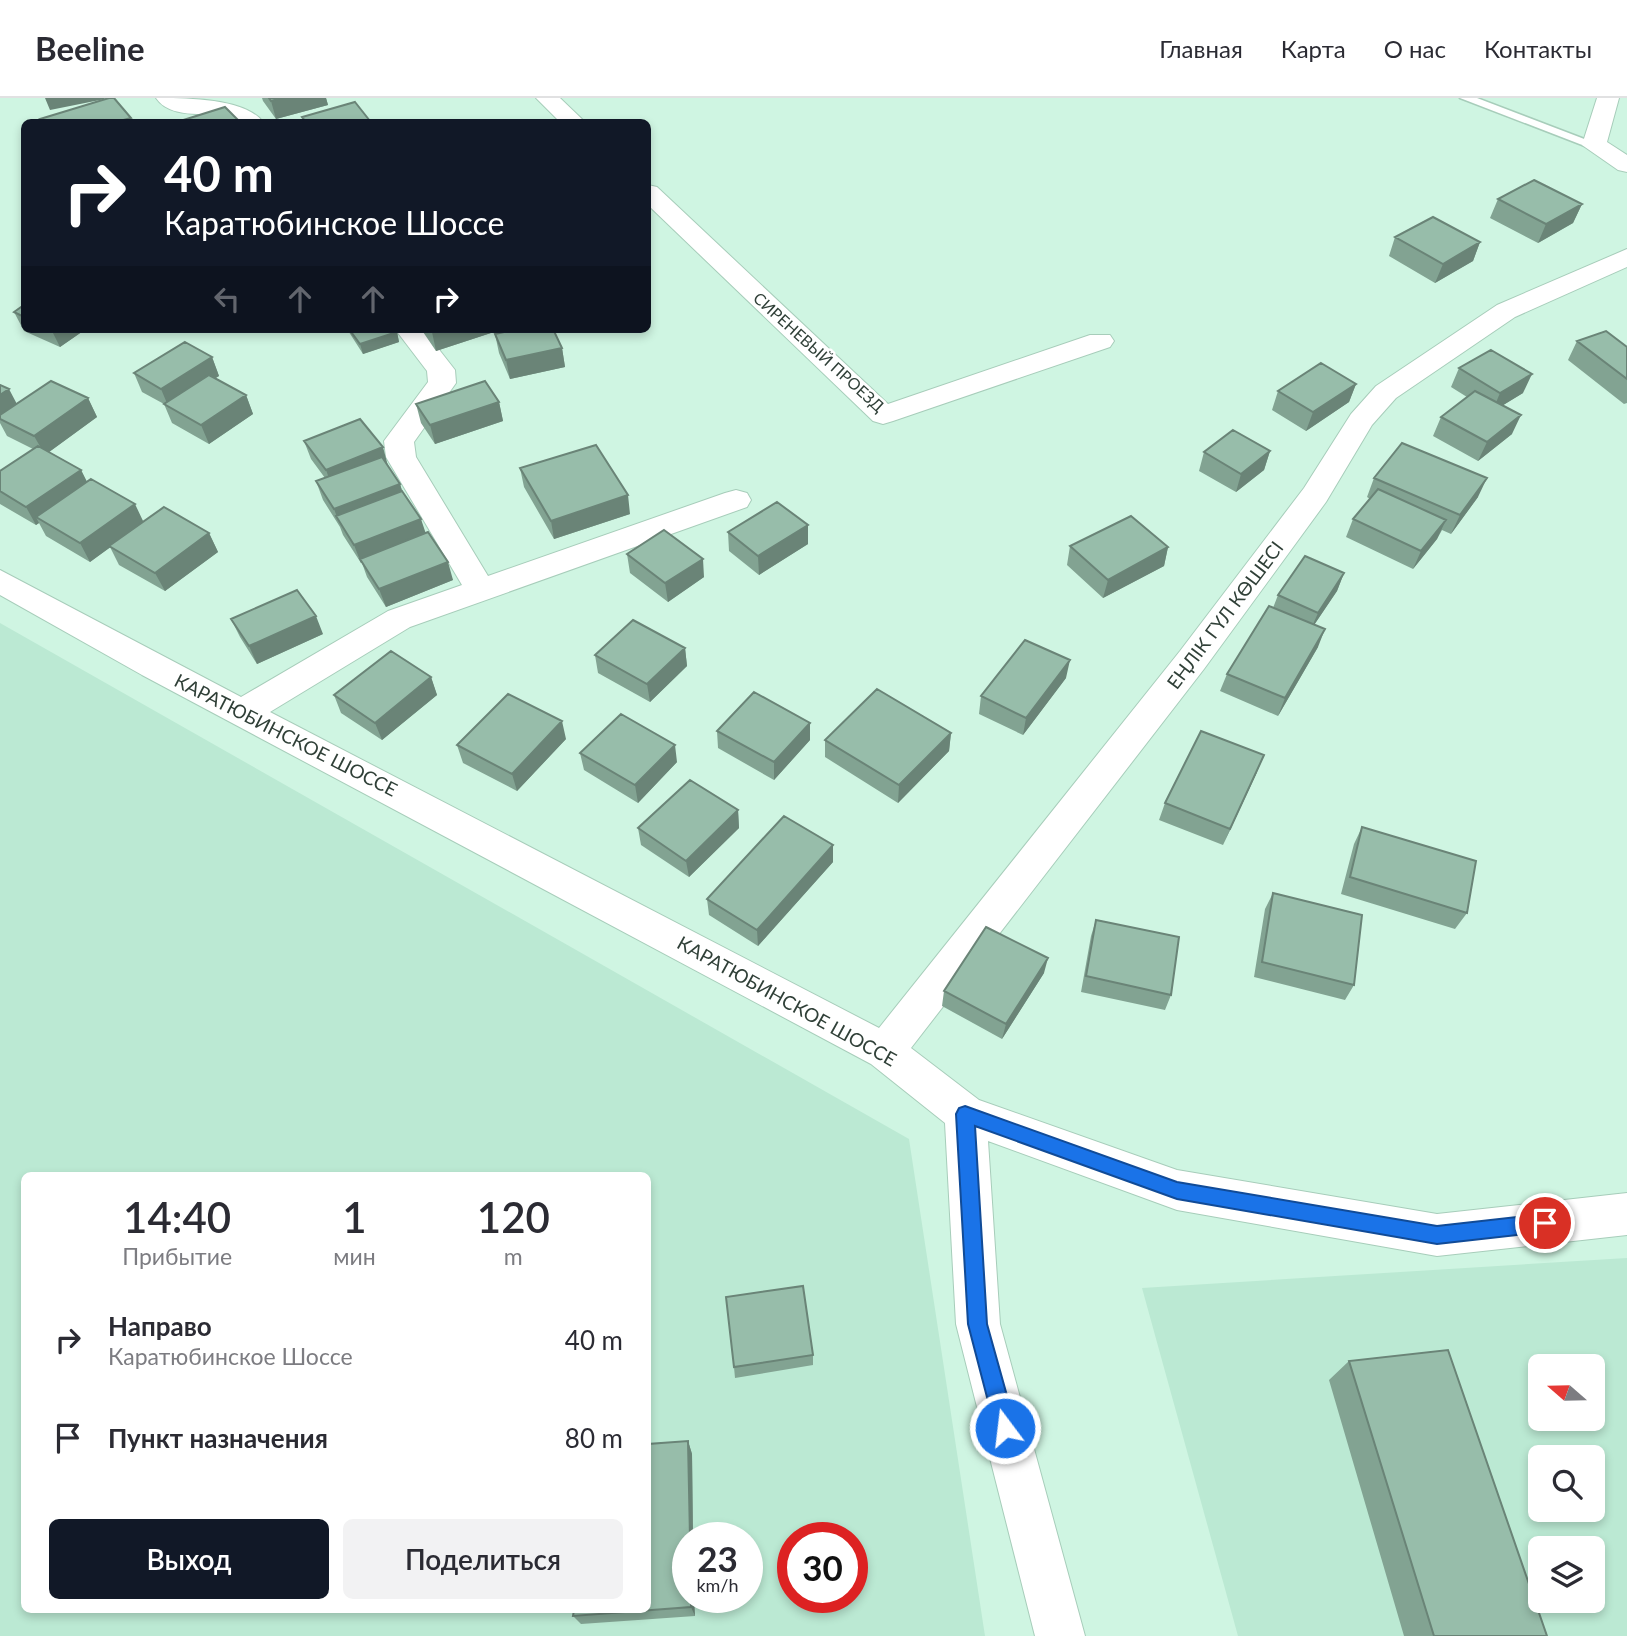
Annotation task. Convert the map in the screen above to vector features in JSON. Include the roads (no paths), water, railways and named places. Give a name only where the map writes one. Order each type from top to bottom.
[{"type":"street","points":[[167,98],[190,108],[233,111],[248,119]]},
{"type":"street","points":[[547,98],[570,119]]},
{"type":"street","points":[[1608,98],[1594,145],[1627,165]]},
{"type":"street","name":"СИРЕНЕВЫЙ ПРОЕЗД","points":[[651,195],[883,415],[1100,341]]},
{"type":"street","name":"ЕҢЛІК ГҮЛ КӨШЕСІ","points":[[885,1051],[1192,660],[1315,495],[1361,420],[1386,392],[1506,311],[1627,257]]},
{"type":"street","points":[[412,333],[441,370],[442,383],[399,441],[401,457],[481,590]]},
{"type":"street","points":[[244,711],[399,619],[736,500]]},
{"type":"street","name":"КАРАТЮБИНСКОЕ ШОССЕ","points":[[0,581],[154,666],[244,711],[885,1051],[965,1114],[1177,1191],[1437,1235],[1627,1214]]},
{"type":"street","points":[[965,1114],[978,1324],[1060,1636]]},
{"type":"lane","points":[[1466,98],[1594,145]]}]
